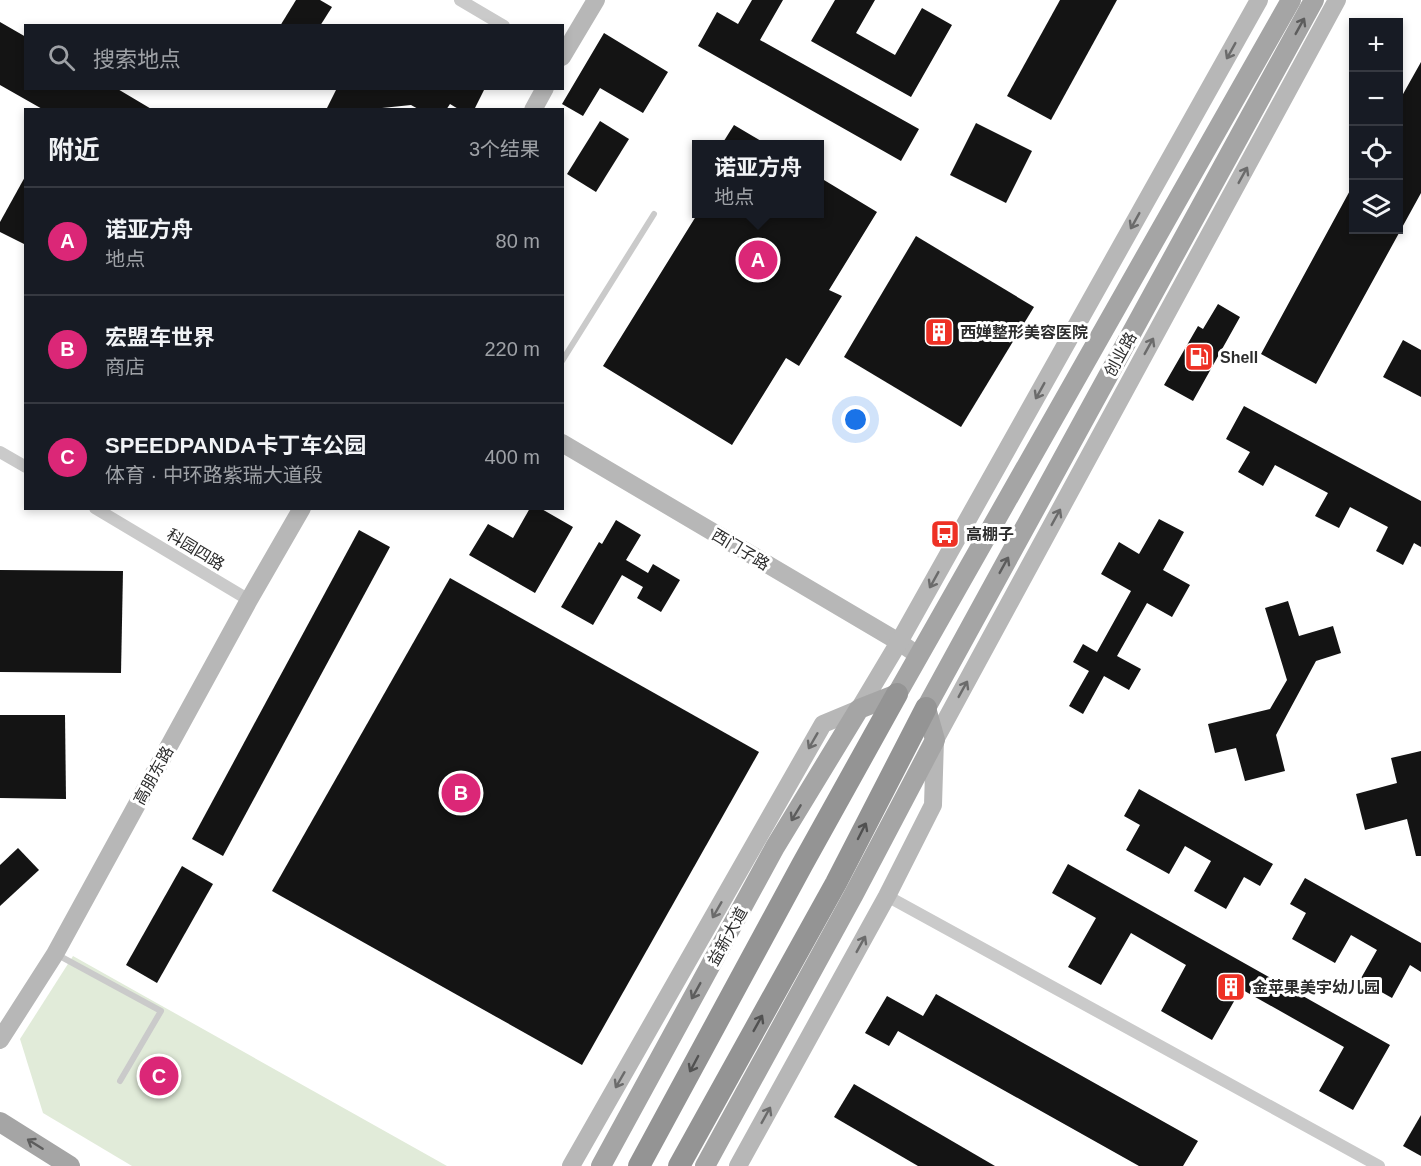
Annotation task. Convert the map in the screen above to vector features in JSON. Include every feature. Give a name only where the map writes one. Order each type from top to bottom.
[{"type":"highway","points":[[639,1166],[897,694]]},
{"type":"highway","points":[[679,1166],[845,889],[926,708]]},
{"type":"main road","name":"创业路","points":[[897,694],[1291,0]]},
{"type":"main road","name":"创业路","points":[[926,708],[1314,0]]},
{"type":"main road","points":[[859,709],[897,694]]},
{"type":"main road","points":[[705,1166],[845,889],[935,740],[926,708]]},
{"type":"main road","name":"益新大道","points":[[601,1166],[775,847],[859,709]]},
{"type":"main road","points":[[0,1122],[70,1166]]},
{"type":"street","points":[[460,0],[501,24]]},
{"type":"street","points":[[564,54],[596,0]]},
{"type":"street","points":[[571,1166],[823,724],[859,709],[900,642],[1259,0]]},
{"type":"street","points":[[738,1166],[887,896],[933,805],[935,740],[1337,0]]},
{"type":"street","points":[[534,108],[544,90]]},
{"type":"street","name":"西门子路","points":[[564,444],[900,642],[919,656]]},
{"type":"street","points":[[0,452],[24,466]]},
{"type":"street","name":"科园四路","points":[[98,510],[249,600]]},
{"type":"street","name":"高朋东路","points":[[0,1040],[55,954],[249,600],[302,510]]},
{"type":"street","points":[[887,896],[1379,1166]]},
{"type":"lane","points":[[564,358],[654,214]]},
{"type":"lane","points":[[55,954],[161,1011],[120,1081]]},
{"type":"green space","points":[[73,956],[447,1166],[132,1166],[43,1113],[20,1039]]},
{"type":"building","points":[[296,0],[320,0],[332,7],[321,24],[281,24]]},
{"type":"building","points":[[752,0],[783,0],[760,40],[919,129],[901,161],[698,46],[717,12],[738,24]]},
{"type":"building","points":[[835,0],[875,0],[856,33],[895,55],[922,8],[952,25],[911,97],[811,41]]},
{"type":"building","points":[[1060,0],[1117,0],[1051,120],[1007,96]]},
{"type":"building","points":[[0,22],[24,36],[24,90],[119,90],[150,108],[40,108],[0,85]]},
{"type":"building","points":[[604,33],[668,72],[643,113],[600,88],[583,116],[562,104]]},
{"type":"building","points":[[1421,62],[1421,193],[1403,226],[1403,126],[1403,94]]},
{"type":"building","points":[[336,90],[484,90],[475,108],[457,108],[450,104],[447,108],[416,108],[411,105],[382,108],[327,108]]},
{"type":"building","points":[[600,121],[629,139],[596,192],[567,174]]},
{"type":"building","points":[[976,123],[1032,151],[1006,203],[950,175]]},
{"type":"building","points":[[734,125],[759,140],[725,140]]},
{"type":"building","points":[[24,179],[24,244],[0,232],[0,222]]},
{"type":"building","points":[[824,180],[877,212],[829,290],[842,296],[799,366],[786,358],[732,445],[603,366],[695,218],[824,218]]},
{"type":"building","points":[[1349,192],[1349,234],[1398,234],[1316,384],[1261,354]]},
{"type":"building","name":"西婵整形美容医院","points":[[916,236],[1034,307],[961,427],[844,357]]},
{"type":"building","name":"Shell","points":[[1218,304],[1240,317],[1193,401],[1164,385],[1198,326],[1203,329]]},
{"type":"building","points":[[1403,340],[1421,350],[1421,397],[1383,377]]},
{"type":"building","points":[[1244,406],[1421,501],[1421,547],[1414,543],[1403,565],[1376,551],[1388,527],[1350,507],[1339,528],[1315,516],[1328,493],[1275,465],[1263,486],[1238,472],[1250,452],[1226,439]]},
{"type":"building","points":[[529,510],[543,510],[573,527],[535,593],[469,555],[488,524],[513,538]]},
{"type":"building","points":[[1159,519],[1184,532],[1163,570],[1190,585],[1172,617],[1147,603],[1117,656],[1141,669],[1129,690],[1104,676],[1083,714],[1069,706],[1089,671],[1073,662],[1083,644],[1097,652],[1131,591],[1101,574],[1119,542],[1139,554]]},
{"type":"building","points":[[616,520],[641,535],[626,560],[648,573],[653,564],[680,580],[661,612],[637,598],[643,587],[622,575],[593,625],[561,607],[599,542],[602,544]]},
{"type":"building","points":[[359,530],[390,547],[223,856],[192,839]]},
{"type":"building","points":[[0,570],[123,571],[121,673],[0,672]]},
{"type":"building","points":[[450,578],[759,752],[582,1065],[272,891]]},
{"type":"building","points":[[1288,601],[1299,636],[1333,626],[1341,653],[1316,661],[1276,735],[1285,771],[1245,781],[1236,748],[1215,753],[1208,724],[1270,709],[1287,680],[1265,608]]},
{"type":"building","points":[[0,715],[65,715],[66,799],[0,798]]},
{"type":"building","points":[[1421,751],[1421,856],[1416,856],[1407,819],[1365,830],[1356,794],[1397,783],[1391,758]]},
{"type":"building","points":[[1139,789],[1273,864],[1260,886],[1244,877],[1226,909],[1194,891],[1211,861],[1185,846],[1169,874],[1126,850],[1140,825],[1124,816]]},
{"type":"building","points":[[18,848],[39,870],[0,906],[0,865]]},
{"type":"building","name":"金苹果美宇幼儿园","points":[[1068,864],[1390,1045],[1353,1110],[1319,1091],[1344,1047],[1241,989],[1212,1040],[1161,1011],[1186,965],[1131,933],[1101,985],[1068,967],[1096,918],[1052,893]]},
{"type":"building","points":[[182,866],[213,884],[157,983],[126,965]]},
{"type":"building","points":[[1305,878],[1421,943],[1421,972],[1410,965],[1392,998],[1360,980],[1377,950],[1351,935],[1335,963],[1292,939],[1306,913],[1290,904]]},
{"type":"building","points":[[936,994],[1198,1141],[1183,1166],[1139,1166],[898,1031],[889,1046],[865,1033],[887,996],[923,1016]]},
{"type":"building","points":[[854,1084],[995,1166],[918,1166],[834,1117]]},
{"type":"building","points":[[1421,1115],[1421,1156],[1403,1146]]},
{"type":"place","name":"诺亚方舟","points":[[758,260]]},
{"type":"place","name":"西婵整形美容医院","points":[[939,332]]},
{"type":"place","name":"Shell","points":[[1199,357]]},
{"type":"place","name":"高棚子","points":[[945,534]]},
{"type":"place","name":"宏盟车世界","points":[[461,793]]},
{"type":"place","name":"金苹果美宇幼儿园","points":[[1231,987]]},
{"type":"place","name":"SPEEDPANDA卡丁车公园","points":[[159,1076]]}]
